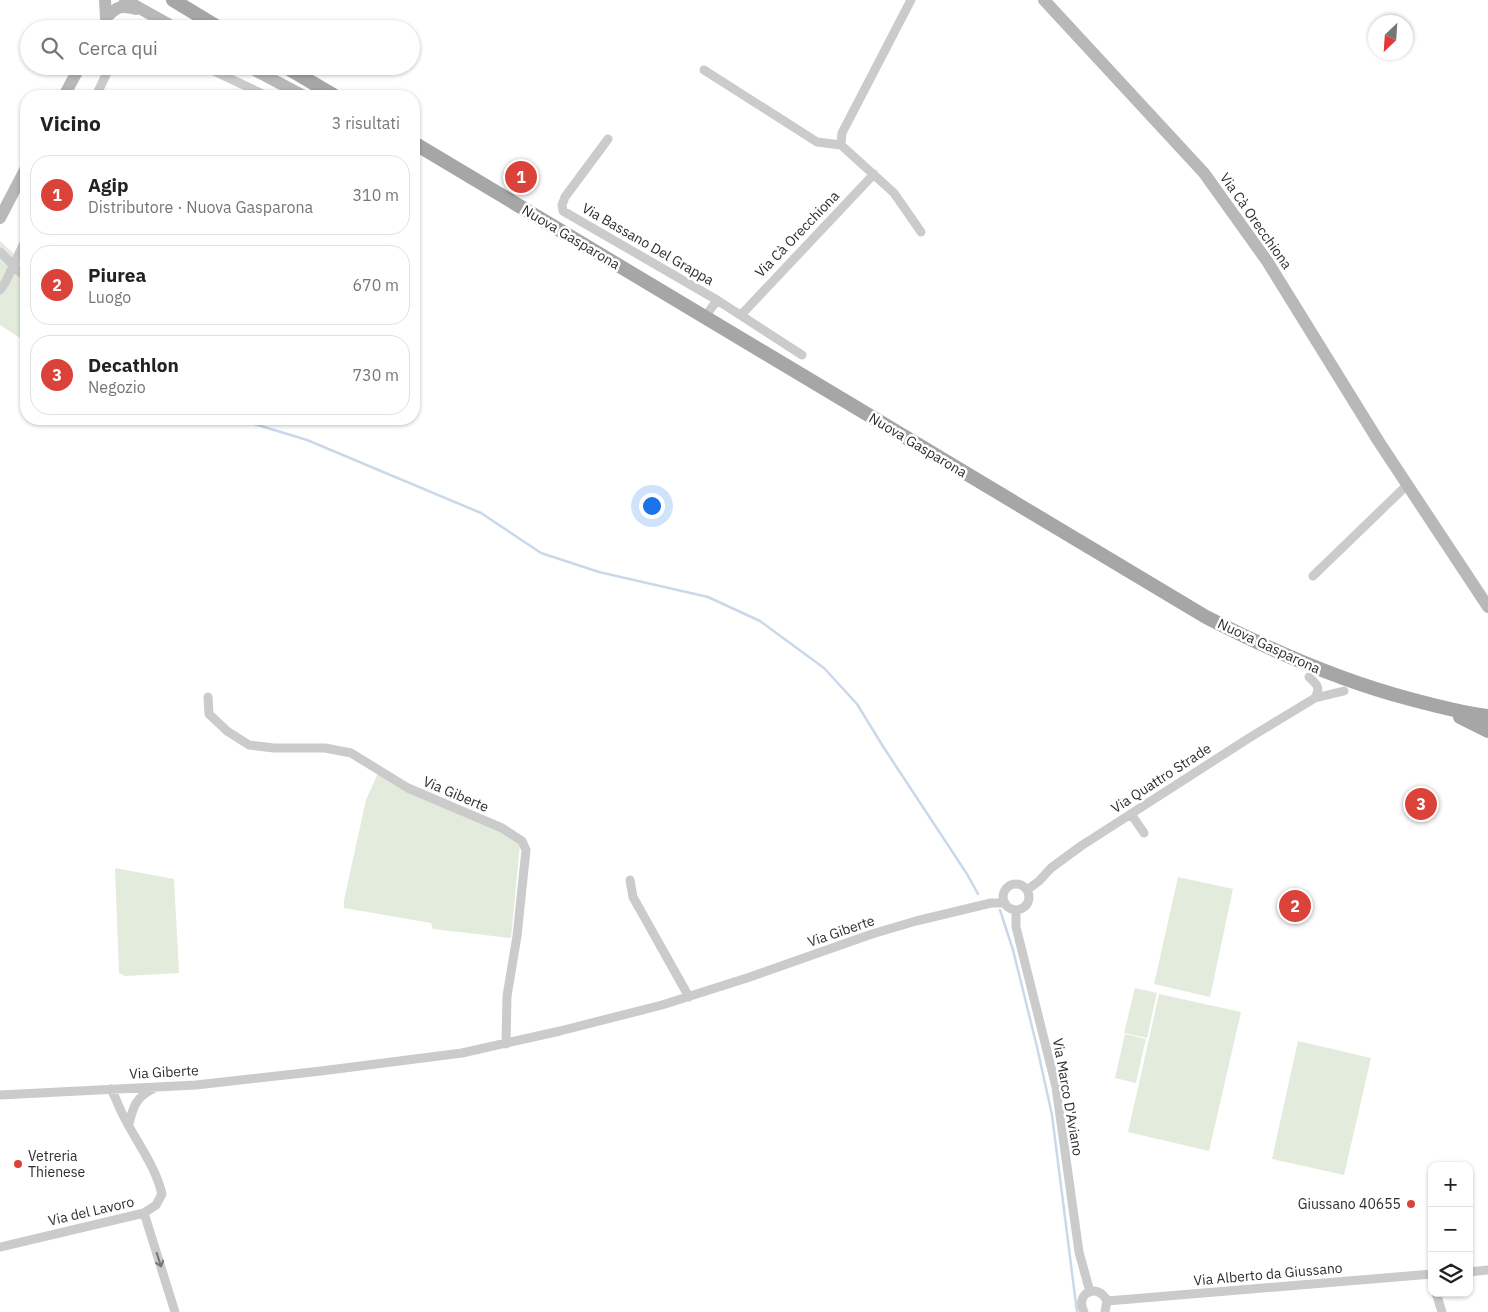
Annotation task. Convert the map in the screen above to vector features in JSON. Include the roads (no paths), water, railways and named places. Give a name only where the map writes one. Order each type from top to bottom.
[{"type":"main road","points":[[103,20],[105,0]]},
{"type":"main road","points":[[104,20],[114,0]]},
{"type":"main road","points":[[124,0],[160,20]]},
{"type":"main road","points":[[173,0],[206,20]]},
{"type":"main road","points":[[183,0],[209,20]]},
{"type":"main road","name":"Via Cà Orecchiona","points":[[1044,0],[1204,173],[1267,261],[1408,487],[1487,603]]},
{"type":"main road","points":[[105,20],[115,8],[126,6],[144,11]]},
{"type":"main road","points":[[67,90],[75,75]]},
{"type":"main road","points":[[264,75],[293,90]]},
{"type":"main road","points":[[299,75],[325,90]]},
{"type":"main road","name":"Nuova Gasparona","points":[[420,147],[1206,617],[1269,648],[1342,679],[1441,708],[1488,716]]},
{"type":"main road","points":[[420,153],[434,161],[466,174]]},
{"type":"main road","points":[[2,212],[20,179]]},
{"type":"main road","name":"Nuova Gasparona","points":[[1441,708],[1488,731]]},
{"type":"street","points":[[841,145],[842,133],[911,0]]},
{"type":"street","points":[[704,70],[818,142],[841,145],[894,193],[921,232]]},
{"type":"street","points":[[99,90],[106,75]]},
{"type":"street","points":[[222,75],[254,90]]},
{"type":"street","name":"Via Bassano Del Grappa","points":[[608,139],[564,197],[563,211],[717,300],[802,355]]},
{"type":"street","name":"Via Cà Orecchiona","points":[[741,315],[874,174]]},
{"type":"street","points":[[0,290],[20,250]]},
{"type":"street","points":[[0,252],[20,272]]},
{"type":"street","name":"Via Bassano Del Grappa","points":[[705,317],[717,300]]},
{"type":"street","points":[[1313,576],[1404,488],[1408,487]]},
{"type":"street","points":[[1309,677],[1318,686],[1319,690],[1315,698]]},
{"type":"street","name":"Via Quattro Strade","points":[[1027,890],[1051,868],[1081,846],[1249,738],[1315,698],[1344,692]]},
{"type":"street","name":"Via Giberte","points":[[208,697],[209,714],[227,731],[249,745],[274,748],[325,748],[351,753],[408,788],[487,821],[522,841],[526,850],[517,936],[508,996],[506,1044]]},
{"type":"street","points":[[1131,814],[1144,833]]},
{"type":"street","points":[[630,880],[633,897],[689,997]]},
{"type":"street","points":[[1020,884],[1027,890],[1028,901],[1024,907],[1016,910],[1010,908],[1005,903],[1003,895],[1007,887],[1020,884]]},
{"type":"street","name":"Via Giberte","points":[[0,1095],[155,1088],[321,1071],[462,1053],[506,1044],[689,997],[872,934],[990,903],[1005,903]]},
{"type":"street","name":"Via Marco D'Aviano","points":[[1016,910],[1016,927],[1056,1087],[1079,1252],[1090,1292]]},
{"type":"street","points":[[126,1088],[133,1107]]},
{"type":"street","points":[[119,1106],[120,1098],[126,1088]]},
{"type":"street","points":[[129,1124],[133,1107],[143,1094],[155,1088]]},
{"type":"street","name":"Via del Lavoro","points":[[0,1247],[144,1213],[156,1205],[162,1194],[158,1179],[124,1118],[111,1089]]},
{"type":"street","points":[[144,1213],[175,1312]]},
{"type":"street","points":[[1473,1272],[1488,1270]]},
{"type":"street","name":"Via Alberto da Giussano","points":[[1108,1301],[1428,1274]]},
{"type":"street","points":[[1084,1312],[1081,1303],[1082,1299],[1090,1292],[1100,1292],[1108,1301],[1105,1312]]},
{"type":"street","points":[[1437,1297],[1442,1312]]},
{"type":"waterway","points":[[258,425],[307,440],[481,513],[541,553],[599,572],[708,597],[760,621],[824,668],[857,704],[978,894]]},
{"type":"waterway","points":[[1000,910],[1013,950],[1052,1115],[1077,1312]]},
{"type":"place","name":"Agip","points":[[521,177]]},
{"type":"place","name":"Decathlon","points":[[1421,804]]},
{"type":"place","name":"Piurea","points":[[1295,906]]},
{"type":"place","name":"Vetreria Thienese","points":[[18,1164]]},
{"type":"place","name":"Giussano 40655","points":[[1411,1204]]}]
